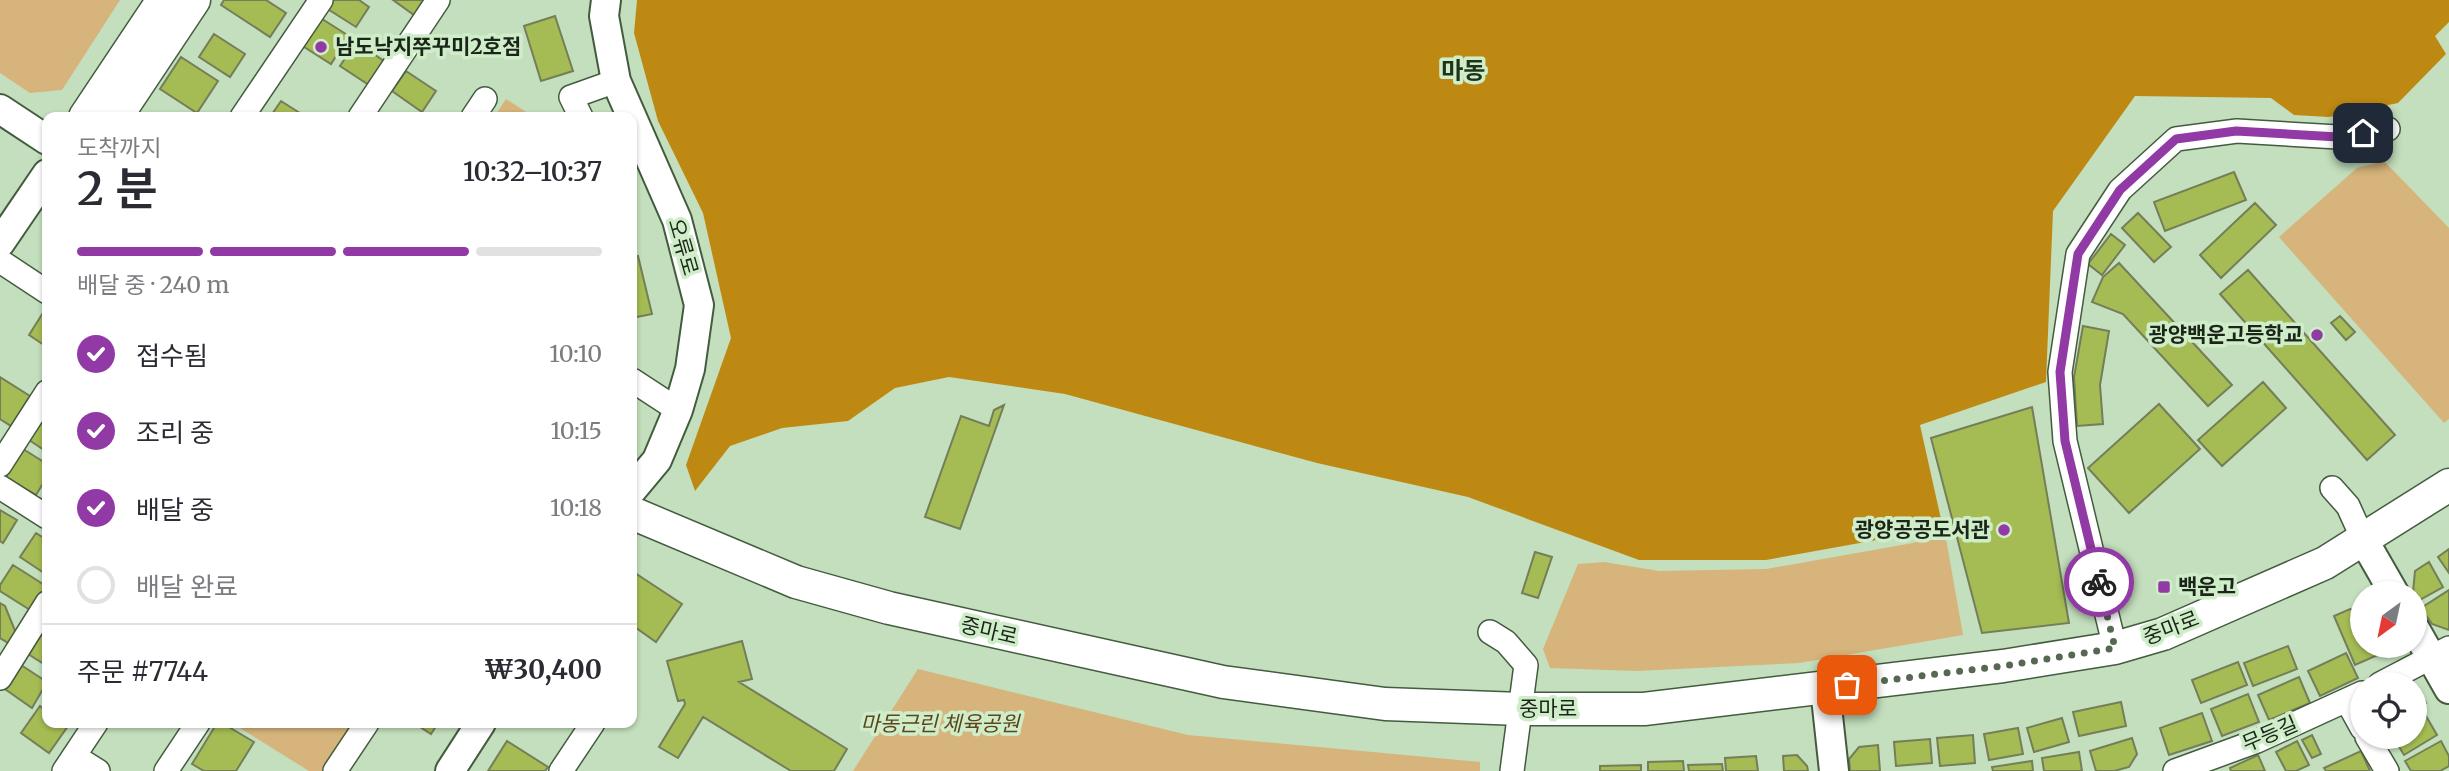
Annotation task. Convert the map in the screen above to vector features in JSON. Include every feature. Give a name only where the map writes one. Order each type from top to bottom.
[{"type":"main road","points":[[88,112],[163,0]]},
{"type":"main road","points":[[119,112],[194,0]]},
{"type":"main road","name":"중마로","points":[[637,515],[796,582],[991,632],[1223,682],[1385,704],[1521,709],[1644,709],[2003,666],[2115,648],[2163,634],[2325,563],[2449,485]]},
{"type":"street","points":[[245,112],[321,0]]},
{"type":"street","points":[[363,112],[438,0]]},
{"type":"street","name":"오류로","points":[[606,0],[604,16],[616,82],[629,112]]},
{"type":"street","points":[[578,112],[571,97],[616,82]]},
{"type":"street","points":[[0,109],[42,137]]},
{"type":"street","points":[[2115,648],[2065,441],[2060,372],[2078,254],[2120,190],[2176,139],[2236,131],[2338,137],[2388,129]]},
{"type":"street","name":"오류로","points":[[637,130],[677,220],[699,305],[691,369],[678,410],[657,460],[637,485]]},
{"type":"street","points":[[0,243],[42,181]]},
{"type":"street","points":[[0,261],[42,289]]},
{"type":"street","points":[[637,383],[678,410]]},
{"type":"street","points":[[0,465],[42,400]]},
{"type":"street","points":[[0,487],[42,514]]},
{"type":"street","points":[[2332,488],[2348,506],[2363,539],[2388,581]]},
{"type":"street","points":[[0,678],[42,611]]},
{"type":"street","points":[[1490,632],[1506,642],[1525,665],[1512,771]]},
{"type":"street","points":[[2427,640],[2441,653],[2449,689]]},
{"type":"street","points":[[2404,672],[2441,653]]},
{"type":"street","points":[[1825,688],[1834,771]]},
{"type":"street","name":"무등길","points":[[2178,771],[2257,741],[2350,699]]},
{"type":"street","points":[[93,728],[69,763],[97,771]]},
{"type":"street","points":[[166,771],[195,728]]},
{"type":"street","points":[[335,771],[365,728]]},
{"type":"street","points":[[450,771],[478,728]]},
{"type":"street","points":[[561,771],[590,728]]},
{"type":"street","points":[[2374,749],[2387,771]]},
{"type":"green space","points":[[0,0],[120,0],[62,90],[30,93],[0,73]]},
{"type":"green space","points":[[506,99],[526,112],[497,112]]},
{"type":"green space","points":[[2384,161],[2449,228],[2449,419],[2444,423],[2279,237],[2357,168]]},
{"type":"green space","points":[[1945,533],[1963,635],[1799,663],[1636,671],[1550,668],[1543,649],[1578,564],[1604,562],[1659,571],[1766,569],[1913,543]]},
{"type":"green space","name":"마동근린 체육공원","points":[[918,669],[1188,735],[1480,762],[1480,771],[853,771]]},
{"type":"green space","points":[[240,728],[352,728],[324,771],[309,771]]},
{"type":"shaded area","points":[[637,0],[2449,0],[2449,22],[2435,36],[2446,54],[2398,103],[2329,117],[2294,115],[2271,98],[2135,96],[2053,211],[2046,382],[1920,425],[1943,528],[1766,560],[1639,560],[1468,497],[1317,463],[1065,394],[949,377],[895,388],[848,421],[782,428],[730,446],[695,491],[686,465],[731,338],[703,213],[658,121],[634,33]]},
{"type":"building","points":[[224,0],[266,0],[286,13],[270,37],[221,5]]},
{"type":"building","points":[[331,0],[359,0],[369,7],[356,27],[326,8]]},
{"type":"building","points":[[393,0],[424,0],[424,1],[414,15]]},
{"type":"building","points":[[555,16],[573,71],[541,81],[524,26]]},
{"type":"building","points":[[319,17],[349,36],[331,64],[301,45]]},
{"type":"building","points":[[214,34],[245,54],[230,77],[199,57]]},
{"type":"building","points":[[356,42],[384,61],[369,85],[340,66]]},
{"type":"building","points":[[181,57],[218,81],[198,112],[160,89]]},
{"type":"building","points":[[406,71],[436,91],[422,112],[392,91]]},
{"type":"building","points":[[281,101],[298,112],[273,112]]},
{"type":"building","points":[[2234,172],[2246,200],[2165,231],[2154,202]]},
{"type":"building","points":[[2255,203],[2276,225],[2221,278],[2200,255]]},
{"type":"building","points":[[2138,213],[2171,247],[2154,262],[2122,228]]},
{"type":"building","points":[[2111,234],[2125,245],[2102,275],[2088,264]]},
{"type":"building","points":[[637,256],[652,314],[637,317]]},
{"type":"building","points":[[2119,263],[2232,385],[2208,406],[2123,314],[2092,302],[2103,277]]},
{"type":"building","points":[[2248,270],[2395,435],[2367,460],[2220,294]]},
{"type":"building","points":[[42,314],[42,344],[29,335]]},
{"type":"building","points":[[2340,316],[2355,332],[2346,340],[2331,323]]},
{"type":"building","points":[[2083,326],[2109,331],[2100,385],[2103,424],[2077,426],[2074,377]]},
{"type":"building","points":[[0,377],[30,396],[11,426],[0,419]]},
{"type":"building","points":[[2263,382],[2286,408],[2222,466],[2198,440]]},
{"type":"building","points":[[2159,404],[2200,449],[2129,513],[2088,468]]},
{"type":"building","points":[[1004,405],[960,529],[925,517],[961,416],[989,426],[994,410]]},
{"type":"building","name":"광양공공도서관","points":[[2032,407],[2069,623],[1982,633],[1931,438]]},
{"type":"building","points":[[42,412],[42,449],[26,438]]},
{"type":"building","points":[[23,449],[42,461],[42,485],[36,495],[6,477]]},
{"type":"building","points":[[0,510],[17,520],[3,543],[0,541]]},
{"type":"building","points":[[36,533],[42,537],[42,572],[20,557]]},
{"type":"building","points":[[2449,549],[2449,573],[2438,557]]},
{"type":"building","points":[[1535,552],[1552,557],[1538,598],[1522,593]]},
{"type":"building","points":[[2429,562],[2443,587],[2427,596],[2427,581],[2414,581],[2415,571]]},
{"type":"building","points":[[13,565],[42,583],[42,592],[30,610],[0,591],[0,585]]},
{"type":"building","points":[[637,574],[682,604],[656,642],[637,629]]},
{"type":"building","points":[[2449,590],[2449,630],[2432,624],[2427,617],[2427,604]]},
{"type":"building","points":[[0,603],[5,606],[16,633],[10,644],[0,638]]},
{"type":"building","points":[[2350,609],[2350,653],[2334,616]]},
{"type":"building","points":[[42,633],[42,663],[28,654]]},
{"type":"building","points":[[742,641],[752,679],[739,682],[847,749],[834,771],[791,771],[703,717],[678,758],[659,747],[685,704],[684,700],[678,701],[667,661]]},
{"type":"building","points":[[2288,646],[2297,669],[2253,686],[2244,663]]},
{"type":"building","points":[[2346,653],[2355,672],[2350,672],[2350,682],[2320,696],[2308,671]]},
{"type":"building","points":[[2352,658],[2371,658],[2355,665]]},
{"type":"building","points":[[2238,662],[2247,685],[2201,703],[2192,680]]},
{"type":"building","points":[[18,663],[42,679],[42,691],[32,708],[2,687]]},
{"type":"building","points":[[2299,677],[2310,703],[2269,720],[2258,695]]},
{"type":"building","points":[[2248,694],[2259,722],[2222,736],[2211,709]]},
{"type":"building","points":[[2121,702],[2126,726],[2079,736],[2073,712]]},
{"type":"building","points":[[40,706],[42,728],[67,728],[49,753],[21,733]]},
{"type":"building","points":[[2202,713],[2212,741],[2169,755],[2160,728]]},
{"type":"building","points":[[2062,718],[2069,742],[2034,752],[2027,728]]},
{"type":"building","points":[[2427,718],[2437,735],[2427,741]]},
{"type":"building","points":[[214,728],[230,728],[254,742],[236,771],[204,771],[192,764]]},
{"type":"building","points":[[422,728],[435,728],[431,734]]},
{"type":"building","points":[[2018,728],[2023,754],[1989,760],[1984,734]]},
{"type":"building","points":[[1973,735],[1975,763],[1940,766],[1937,738]]},
{"type":"building","points":[[2312,735],[2321,754],[2312,758],[2302,740]]},
{"type":"building","points":[[2132,738],[2137,754],[2129,767],[2114,771],[2096,771],[2090,751]]},
{"type":"building","points":[[1930,739],[1932,763],[1896,766],[1894,742]]},
{"type":"building","points":[[507,741],[548,767],[545,771],[488,771]]},
{"type":"building","points":[[2297,741],[2309,765],[2296,771],[2286,771],[2276,752]]},
{"type":"building","points":[[2441,741],[2449,756],[2449,766],[2440,771],[2411,771],[2405,761]]},
{"type":"building","points":[[1878,745],[1880,771],[1850,771],[1849,759],[1859,747]]},
{"type":"building","points":[[2400,749],[2414,749],[2404,755]]},
{"type":"building","points":[[2361,751],[2370,771],[2326,771],[2324,768]]},
{"type":"building","points":[[2079,752],[2082,771],[2044,771],[2042,758]]},
{"type":"building","points":[[1797,755],[1808,771],[1784,771],[1783,756]]},
{"type":"building","points":[[2258,755],[2265,771],[2231,771],[2230,768]]},
{"type":"building","points":[[1756,756],[1758,771],[1726,771],[1725,758]]},
{"type":"building","points":[[1683,761],[1684,771],[1648,771],[1648,762]]},
{"type":"building","points":[[2032,761],[2033,771],[1993,771],[1992,767]]},
{"type":"building","points":[[1722,764],[1723,771],[1689,771],[1688,765]]},
{"type":"building","points":[[1641,765],[1641,771],[1600,771],[1600,766]]},
{"type":"way so far","points":[[1847,685],[2003,666],[2115,648],[2099,582]]},
{"type":"place","name":"남도낙지쭈꾸미2호점","points":[[321,47]]},
{"type":"place","name":"광양백운고등학교","points":[[2317,335]]},
{"type":"place","name":"광양공공도서관","points":[[2004,530]]},
{"type":"place","name":"백운고","points":[[2164,587]]},
{"type":"district","name":"마동","points":[[1463,71]]},
{"type":"route","points":[[2099,582],[2065,441],[2060,372],[2078,254],[2120,190],[2176,139],[2236,131],[2338,137],[2363,133]]}]
